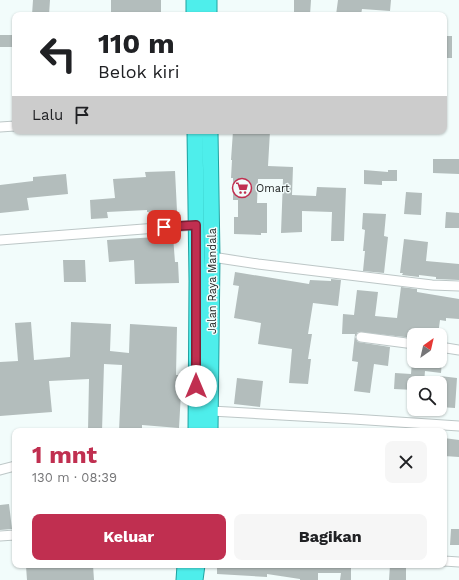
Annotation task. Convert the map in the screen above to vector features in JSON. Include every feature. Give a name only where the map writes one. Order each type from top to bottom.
[{"type":"highway","points":[[194,0],[194,12]]},
{"type":"highway","points":[[209,0],[209,12]]},
{"type":"highway","name":"Jalan Raya Mandala","points":[[195,134],[197,281],[196,428]]},
{"type":"highway","name":"Jalan Raya Mandala","points":[[210,134],[212,257],[210,428]]},
{"type":"highway","points":[[197,281],[212,282]]},
{"type":"highway","points":[[184,580],[185,568]]},
{"type":"highway","points":[[195,580],[197,568]]},
{"type":"street","points":[[0,127],[12,126]]},
{"type":"street","points":[[0,240],[100,231],[196,225]]},
{"type":"street","points":[[212,257],[425,284],[459,286]]},
{"type":"street","points":[[361,337],[407,343]]},
{"type":"street","points":[[447,348],[459,350]]},
{"type":"street","points":[[211,411],[459,426]]},
{"type":"street","points":[[0,470],[12,467]]},
{"type":"street","points":[[0,536],[12,535]]},
{"type":"street","points":[[447,561],[459,562]]},
{"type":"building","points":[[33,0],[50,0],[49,12],[32,12]]},
{"type":"building","points":[[111,0],[161,0],[161,12],[111,12]]},
{"type":"building","points":[[294,0],[311,0],[310,12],[294,12]]},
{"type":"building","points":[[338,0],[391,0],[390,11],[362,9],[362,12],[336,12]]},
{"type":"building","points":[[0,35],[12,35],[12,47],[0,47]]},
{"type":"building","points":[[447,36],[452,36],[452,58],[447,58]]},
{"type":"building","points":[[233,134],[270,134],[268,166],[293,167],[292,195],[316,196],[317,187],[346,188],[344,241],[331,241],[332,212],[302,211],[302,232],[281,233],[283,179],[258,179],[257,203],[267,203],[267,233],[261,233],[261,235],[234,234],[234,217],[238,217],[238,200],[233,200],[231,160]]},
{"type":"building","points":[[433,159],[459,159],[459,174],[433,173]]},
{"type":"building","points":[[364,170],[388,172],[388,170],[397,170],[397,181],[382,181],[382,185],[364,184]]},
{"type":"building","points":[[175,171],[177,211],[147,212],[147,210],[107,212],[108,218],[91,219],[90,200],[115,198],[113,179],[146,177],[145,172]]},
{"type":"building","points":[[66,174],[68,194],[27,198],[29,210],[0,213],[0,185],[33,181],[33,177]]},
{"type":"building","points":[[406,192],[422,193],[421,215],[404,214]]},
{"type":"building","points":[[446,212],[459,213],[459,228],[445,228]]},
{"type":"building","points":[[363,213],[386,214],[384,236],[388,237],[384,273],[363,271],[365,230],[362,229]]},
{"type":"building","points":[[173,236],[175,262],[178,262],[179,283],[135,284],[134,260],[109,262],[107,240]]},
{"type":"building","points":[[404,239],[428,242],[426,261],[459,264],[459,280],[436,279],[436,277],[419,275],[419,277],[402,275],[403,273],[400,273]]},
{"type":"building","points":[[63,260],[85,260],[86,282],[64,282]]},
{"type":"building","points":[[235,272],[309,284],[310,280],[341,280],[338,306],[313,303],[308,334],[312,334],[308,359],[311,359],[308,384],[289,383],[292,349],[258,344],[261,323],[234,318],[239,286],[233,285]]},
{"type":"building","points":[[401,287],[417,289],[417,292],[459,299],[459,319],[446,318],[446,321],[440,320],[439,328],[407,328],[407,337],[358,332],[355,337],[358,342],[390,347],[388,366],[374,364],[370,393],[354,391],[358,362],[352,361],[355,334],[342,334],[343,314],[354,315],[357,290],[378,292],[375,316],[397,318]]},
{"type":"building","points":[[31,322],[34,360],[70,357],[71,322],[111,324],[110,351],[129,353],[130,324],[177,327],[176,375],[182,375],[179,428],[142,425],[142,428],[119,428],[122,365],[104,364],[102,428],[88,428],[89,379],[49,381],[52,412],[0,416],[0,362],[18,361],[15,323]]},
{"type":"building","points":[[411,368],[441,368],[441,373],[425,371],[425,376],[407,376],[407,390],[394,389],[395,373],[411,374]]},
{"type":"building","points":[[447,377],[457,378],[455,408],[447,407]]},
{"type":"building","points":[[237,378],[263,381],[260,407],[234,404]]},
{"type":"building","points":[[447,438],[459,440],[459,457],[447,456]]},
{"type":"building","points":[[9,504],[12,529],[0,530],[0,505]]},
{"type":"building","points":[[451,529],[459,529],[459,545],[450,545]]},
{"type":"building","points":[[26,568],[93,568],[94,580],[27,580]]},
{"type":"building","points":[[217,568],[351,568],[351,580],[340,580],[341,573],[318,573],[318,580],[300,580],[267,574],[267,577],[217,574]]},
{"type":"building","points":[[390,568],[406,568],[406,580],[389,580]]},
{"type":"place","name":"Omart","points":[[242,188]]},
{"type":"route","points":[[164,227],[196,225],[196,386]]}]
